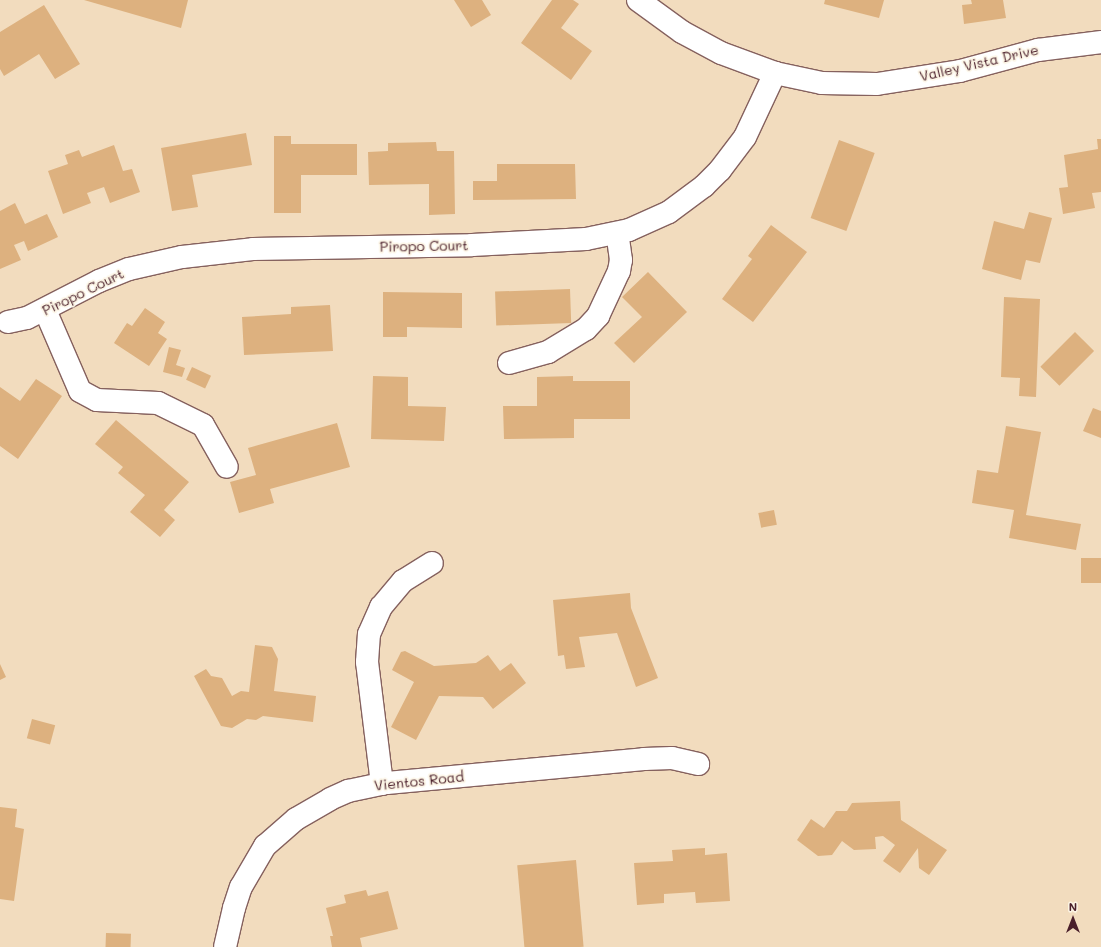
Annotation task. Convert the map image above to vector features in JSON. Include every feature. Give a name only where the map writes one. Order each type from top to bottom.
[{"type":"street","name":"Valley Vista Drive","points":[[638,0],[682,32],[721,53],[775,73],[822,83],[877,84],[960,71],[1038,50],[1101,42]]},
{"type":"street","name":"Piropo Court","points":[[8,322],[27,318],[45,310],[99,281],[129,270],[182,257],[253,249],[472,245],[586,239],[617,233],[669,212],[699,190],[720,170],[745,136],[775,73]]},
{"type":"street","points":[[510,363],[548,352],[586,329],[598,316],[619,271],[621,260],[617,233]]},
{"type":"street","points":[[45,310],[80,391],[97,400],[158,403],[203,425],[227,468]]},
{"type":"street","points":[[382,784],[367,662],[369,634],[381,607],[403,581],[432,563]]},
{"type":"street","name":"Vientos Road","points":[[225,947],[234,908],[241,887],[251,868],[270,841],[296,818],[324,802],[348,792],[382,784],[651,758],[672,758],[698,764]]},
{"type":"building","points":[[84,0],[188,0],[181,28]]},
{"type":"building","points":[[454,0],[482,0],[491,15],[471,27]]},
{"type":"building","points":[[552,0],[573,0],[579,4],[561,28],[592,51],[571,80],[521,43]]},
{"type":"building","points":[[825,0],[884,0],[879,18],[824,4]]},
{"type":"building","points":[[971,0],[1003,0],[1006,18],[964,24],[962,5],[972,4]]},
{"type":"building","points":[[44,5],[80,64],[55,79],[39,54],[4,76],[0,69],[0,32]]},
{"type":"building","points":[[246,133],[252,165],[192,175],[198,207],[172,211],[161,148]]},
{"type":"building","points":[[274,136],[291,136],[291,144],[357,144],[357,175],[301,175],[301,213],[274,213]]},
{"type":"building","points":[[1097,139],[1101,139],[1101,192],[1092,193],[1095,208],[1063,214],[1059,188],[1068,187],[1064,155],[1098,149]]},
{"type":"building","points":[[839,140],[875,153],[846,231],[811,218]]},
{"type":"building","points":[[436,142],[437,151],[454,151],[455,214],[429,215],[429,184],[369,185],[368,152],[388,151],[388,143]]},
{"type":"building","points":[[114,145],[123,171],[132,169],[140,192],[110,203],[104,187],[87,193],[91,203],[63,214],[48,171],[68,164],[65,155],[79,150],[82,157]]},
{"type":"building","points":[[497,164],[575,164],[576,199],[473,200],[473,181],[497,181]]},
{"type":"building","points":[[15,203],[25,224],[47,214],[58,237],[28,251],[24,241],[14,245],[21,260],[0,269],[0,211]]},
{"type":"building","points":[[1029,212],[1052,218],[1040,263],[1026,260],[1021,280],[982,269],[994,221],[1024,229]]},
{"type":"building","points":[[771,225],[807,252],[753,322],[722,299],[752,259],[748,256]]},
{"type":"building","points":[[648,272],[687,312],[634,363],[614,343],[642,317],[622,297]]},
{"type":"building","points":[[570,289],[571,323],[496,326],[495,292]]},
{"type":"building","points":[[383,292],[462,293],[462,328],[407,327],[407,337],[383,337]]},
{"type":"building","points":[[1004,297],[1040,299],[1036,397],[1019,396],[1020,378],[1001,377]]},
{"type":"building","points":[[330,305],[333,351],[244,355],[242,317],[291,314],[291,307]]},
{"type":"building","points":[[145,308],[165,322],[158,333],[167,339],[149,366],[114,343],[127,323],[132,326]]},
{"type":"building","points":[[1075,332],[1094,351],[1059,386],[1040,367]]},
{"type":"building","points":[[169,347],[181,350],[176,365],[185,368],[182,377],[163,372]]},
{"type":"building","points":[[192,367],[211,376],[205,389],[186,380]]},
{"type":"building","points":[[373,376],[408,377],[408,406],[446,407],[444,441],[371,439]]},
{"type":"building","points":[[573,376],[573,381],[630,381],[630,419],[574,419],[574,438],[504,439],[503,406],[537,406],[537,377]]},
{"type":"building","points":[[36,379],[62,396],[18,459],[0,446],[0,387],[20,401]]},
{"type":"building","points":[[1093,408],[1101,411],[1101,438],[1083,431]]},
{"type":"building","points":[[116,420],[189,482],[164,510],[175,520],[160,537],[130,512],[145,495],[118,473],[123,467],[95,444]]},
{"type":"building","points":[[337,423],[350,467],[270,489],[274,503],[239,513],[230,482],[256,475],[248,448]]},
{"type":"building","points":[[1006,426],[1041,432],[1026,515],[1081,524],[1076,550],[1009,538],[1014,510],[972,503],[977,470],[998,473]]},
{"type":"building","points":[[774,510],[777,525],[761,528],[758,513]]},
{"type":"building","points":[[1081,558],[1101,558],[1101,583],[1081,583]]},
{"type":"building","points":[[630,593],[631,608],[658,678],[636,687],[617,633],[579,637],[585,667],[566,669],[564,655],[558,656],[553,600]]},
{"type":"building","points":[[255,645],[272,647],[278,659],[274,691],[316,696],[313,722],[263,716],[256,720],[247,719],[232,728],[221,726],[194,676],[206,669],[211,676],[222,678],[232,696],[241,691],[249,692]]},
{"type":"building","points":[[405,651],[434,666],[476,663],[488,655],[500,671],[511,663],[526,683],[493,709],[483,697],[439,696],[416,740],[391,727],[414,682],[392,670],[401,652]]},
{"type":"building","points":[[0,664],[6,677],[0,680]]},
{"type":"building","points":[[32,719],[55,725],[50,745],[27,738]]},
{"type":"building","points":[[900,801],[901,820],[947,850],[929,875],[919,868],[918,848],[900,873],[883,861],[895,845],[883,836],[875,837],[876,849],[854,850],[842,841],[832,855],[818,856],[797,840],[811,819],[824,828],[836,811],[847,811],[852,803]]},
{"type":"building","points":[[0,807],[17,809],[15,827],[24,829],[14,901],[0,899]]},
{"type":"building","points":[[705,848],[705,855],[727,853],[730,901],[696,903],[695,892],[664,894],[664,903],[637,905],[634,863],[673,861],[672,850]]},
{"type":"building","points":[[576,860],[584,947],[524,947],[517,865]]},
{"type":"building","points":[[366,890],[368,896],[388,891],[398,929],[360,938],[362,947],[332,947],[330,936],[333,936],[326,908],[346,903],[344,895]]},
{"type":"building","points":[[106,933],[131,934],[131,947],[106,947]]}]
